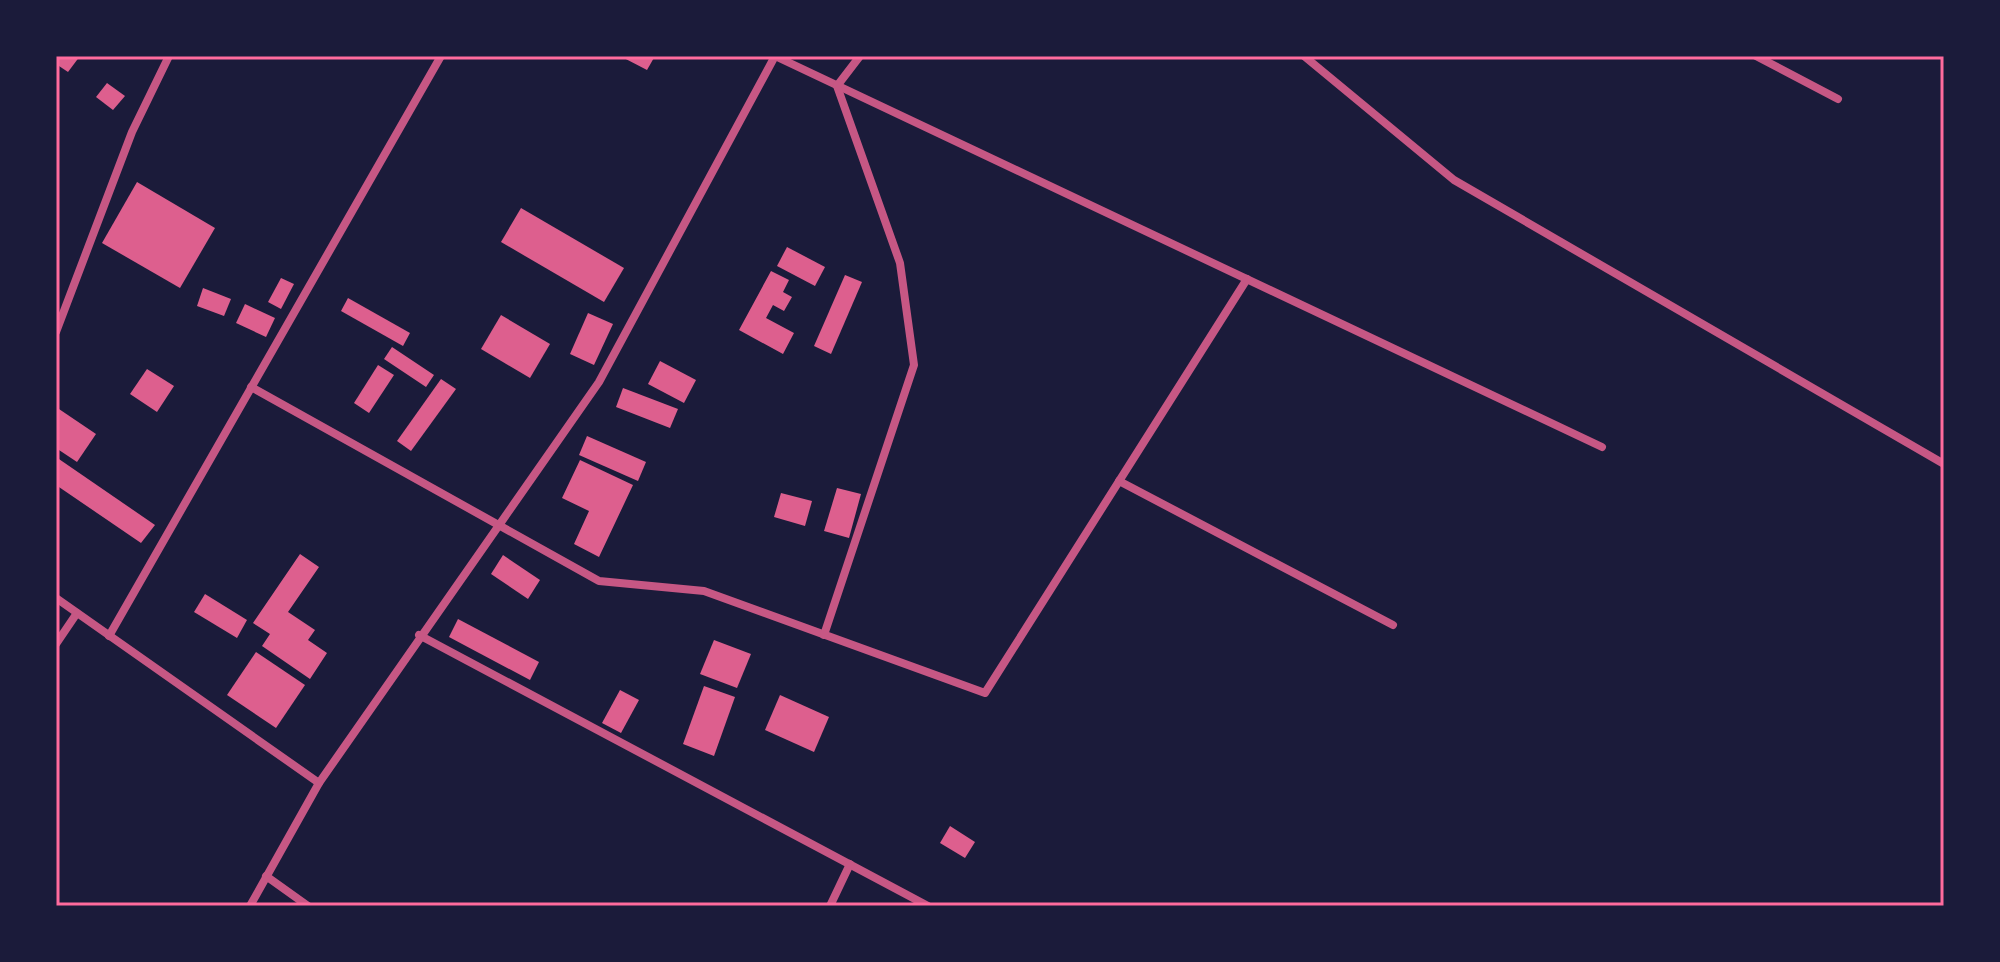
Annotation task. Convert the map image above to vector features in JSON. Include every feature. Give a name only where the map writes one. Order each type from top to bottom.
[{"type":"street","points":[[56,332],[132,132],[169,56]]},
{"type":"street","points":[[109,636],[441,56]]},
{"type":"street","points":[[250,906],[319,783],[419,635],[599,382],[775,56],[1602,447]]},
{"type":"street","points":[[837,86],[860,56]]},
{"type":"street","points":[[1304,56],[1454,180],[1944,464]]},
{"type":"street","points":[[1756,56],[1838,99]]},
{"type":"street","points":[[824,635],[914,365],[900,263],[837,86]]},
{"type":"street","points":[[251,387],[599,581],[704,591],[985,693],[1247,279]]},
{"type":"street","points":[[1119,481],[1393,625]]},
{"type":"street","points":[[56,598],[319,783]]},
{"type":"street","points":[[56,644],[77,613]]},
{"type":"street","points":[[419,635],[928,906]]},
{"type":"street","points":[[830,906],[850,864]]},
{"type":"street","points":[[266,876],[308,906]]},
{"type":"building","points":[[56,56],[80,56],[68,72],[56,64]]},
{"type":"building","points":[[620,56],[655,56],[647,70]]},
{"type":"building","points":[[107,83],[125,96],[113,110],[96,97]]},
{"type":"building","points":[[137,182],[215,228],[180,288],[102,243]]},
{"type":"building","points":[[521,208],[624,268],[604,302],[501,242]]},
{"type":"building","points":[[787,247],[825,267],[815,286],[777,266]]},
{"type":"building","points":[[771,271],[789,280],[783,292],[792,297],[784,311],[773,305],[766,318],[794,333],[783,354],[739,330]]},
{"type":"building","points":[[845,275],[862,282],[831,354],[814,346]]},
{"type":"building","points":[[281,278],[294,284],[281,309],[268,302]]},
{"type":"building","points":[[203,288],[231,299],[224,316],[197,306]]},
{"type":"building","points":[[348,298],[410,333],[403,346],[341,311]]},
{"type":"building","points":[[245,304],[275,318],[266,337],[236,323]]},
{"type":"building","points":[[588,313],[613,324],[594,365],[570,354]]},
{"type":"building","points":[[501,315],[550,344],[530,378],[481,349]]},
{"type":"building","points":[[392,347],[434,375],[426,387],[384,359]]},
{"type":"building","points":[[660,361],[696,380],[684,403],[648,384]]},
{"type":"building","points":[[378,365],[394,375],[369,413],[354,403]]},
{"type":"building","points":[[147,369],[174,386],[157,412],[130,394]]},
{"type":"building","points":[[441,379],[456,389],[411,451],[397,441]]},
{"type":"building","points":[[623,388],[678,409],[670,428],[616,407]]},
{"type":"building","points":[[56,407],[96,434],[77,462],[56,448]]},
{"type":"building","points":[[587,436],[646,462],[638,481],[579,455]]},
{"type":"building","points":[[56,457],[155,525],[141,543],[56,485]]},
{"type":"building","points":[[580,460],[633,485],[599,557],[574,544],[589,511],[562,498]]},
{"type":"building","points":[[837,488],[861,494],[849,538],[824,531]]},
{"type":"building","points":[[781,493],[812,501],[805,526],[774,517]]},
{"type":"building","points":[[300,554],[319,567],[288,612],[315,630],[308,640],[327,653],[310,679],[262,646],[270,634],[253,623]]},
{"type":"building","points":[[503,555],[540,580],[528,599],[491,574]]},
{"type":"building","points":[[205,594],[247,620],[237,638],[194,612]]},
{"type":"building","points":[[458,619],[539,662],[530,680],[449,637]]},
{"type":"building","points":[[714,640],[751,654],[737,688],[700,674]]},
{"type":"building","points":[[256,652],[305,685],[276,728],[227,695]]},
{"type":"building","points":[[704,686],[735,697],[714,756],[683,744]]},
{"type":"building","points":[[620,690],[639,700],[621,733],[602,723]]},
{"type":"building","points":[[780,695],[829,717],[814,752],[765,730]]},
{"type":"building","points":[[950,826],[975,842],[965,858],[940,843]]}]
